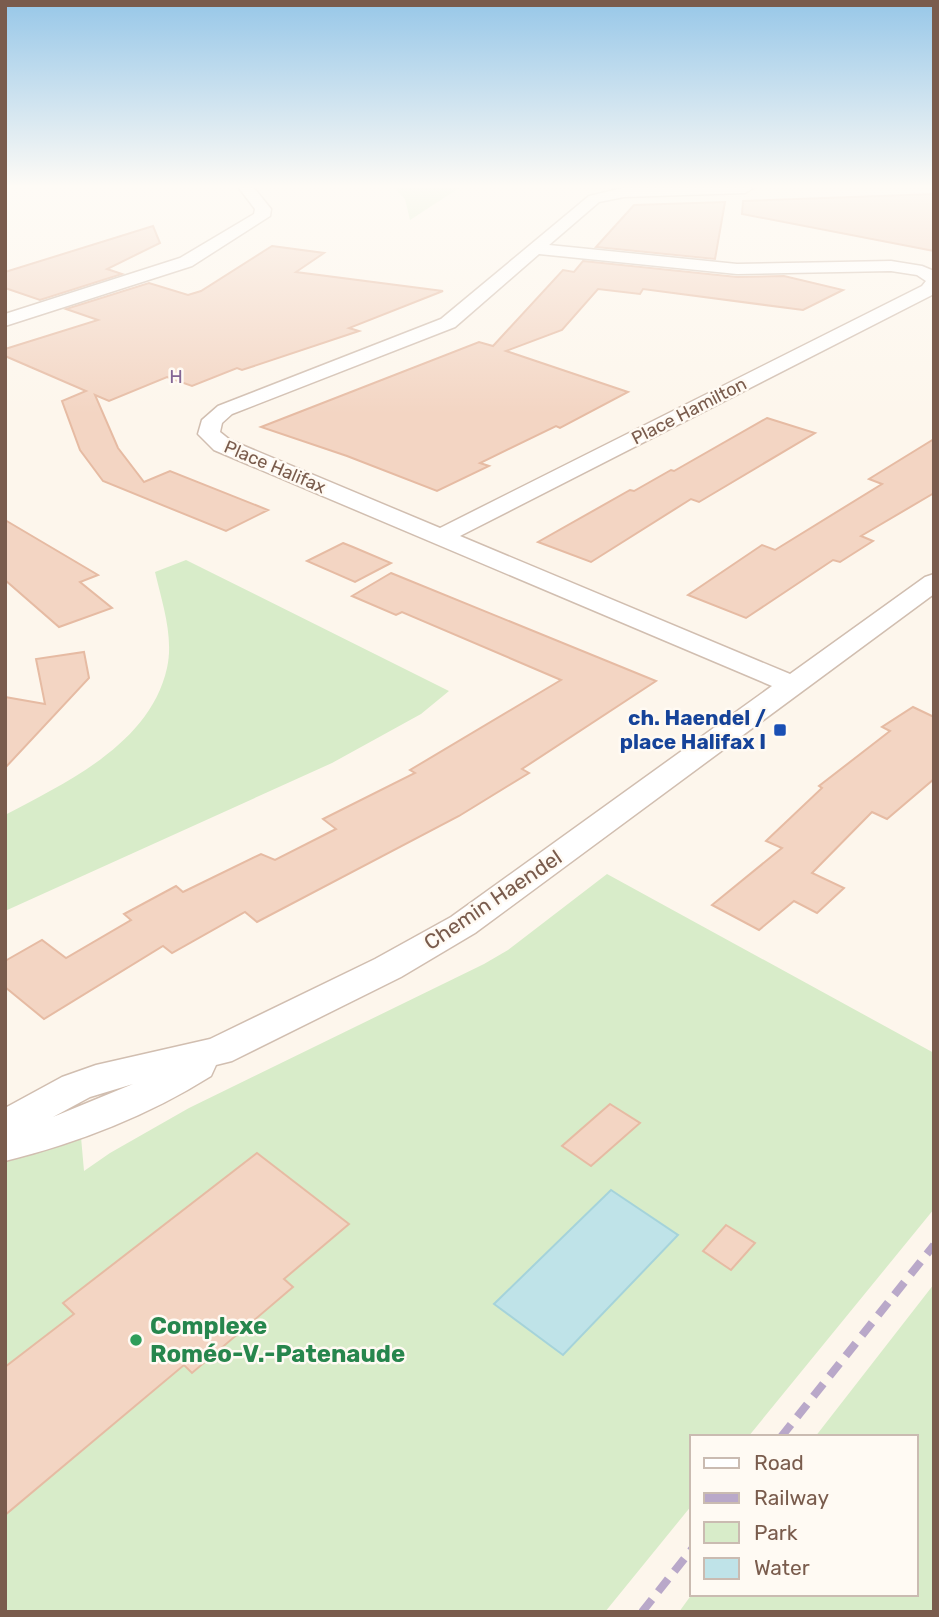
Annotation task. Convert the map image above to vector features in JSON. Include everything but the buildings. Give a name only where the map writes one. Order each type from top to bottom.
[{"type":"street","points":[[5,320],[182,263]]},
{"type":"street","name":"Place Halifax","points":[[519,263],[447,323],[225,410],[216,416],[208,427],[209,434],[213,440],[222,444],[793,685]]},
{"type":"street","name":"Place Hamilton","points":[[440,537],[928,290],[934,281],[920,271],[891,266],[737,269],[681,263]]},
{"type":"street","name":"Chemin Haendel","points":[[5,1128],[37,1107],[76,1087],[110,1075],[219,1052],[353,986],[463,925],[934,582]]},
{"type":"street","points":[[5,1145],[66,1128],[117,1106],[189,1072],[219,1052]]},
{"type":"green space","points":[[186,560],[449,691],[421,714],[332,763],[5,911],[5,815],[54,789],[103,758],[125,739],[143,718],[158,695],[169,656],[166,620],[155,572]]},
{"type":"green space","points":[[607,874],[934,1053],[934,1209],[750,1435],[690,1435],[690,1507],[605,1612],[5,1612],[5,1156],[81,1137],[84,1171],[189,1108],[508,950]]},
{"type":"green space","points":[[934,1284],[934,1612],[679,1612],[691,1596],[918,1596],[918,1435],[817,1435]]},
{"type":"water","points":[[611,1190],[678,1235],[563,1355],[494,1304]]},
{"type":"railway","points":[[783,1435],[934,1245]]},
{"type":"railway","points":[[642,1612],[690,1552]]},
{"type":"place","name":"ch. Haendel / place Halifax I","points":[[780,730]]},
{"type":"place","name":"Complexe Roméo-V.-Patenaude","points":[[136,1340]]},
{"type":"district","name":"H","points":[[177,376]]}]
